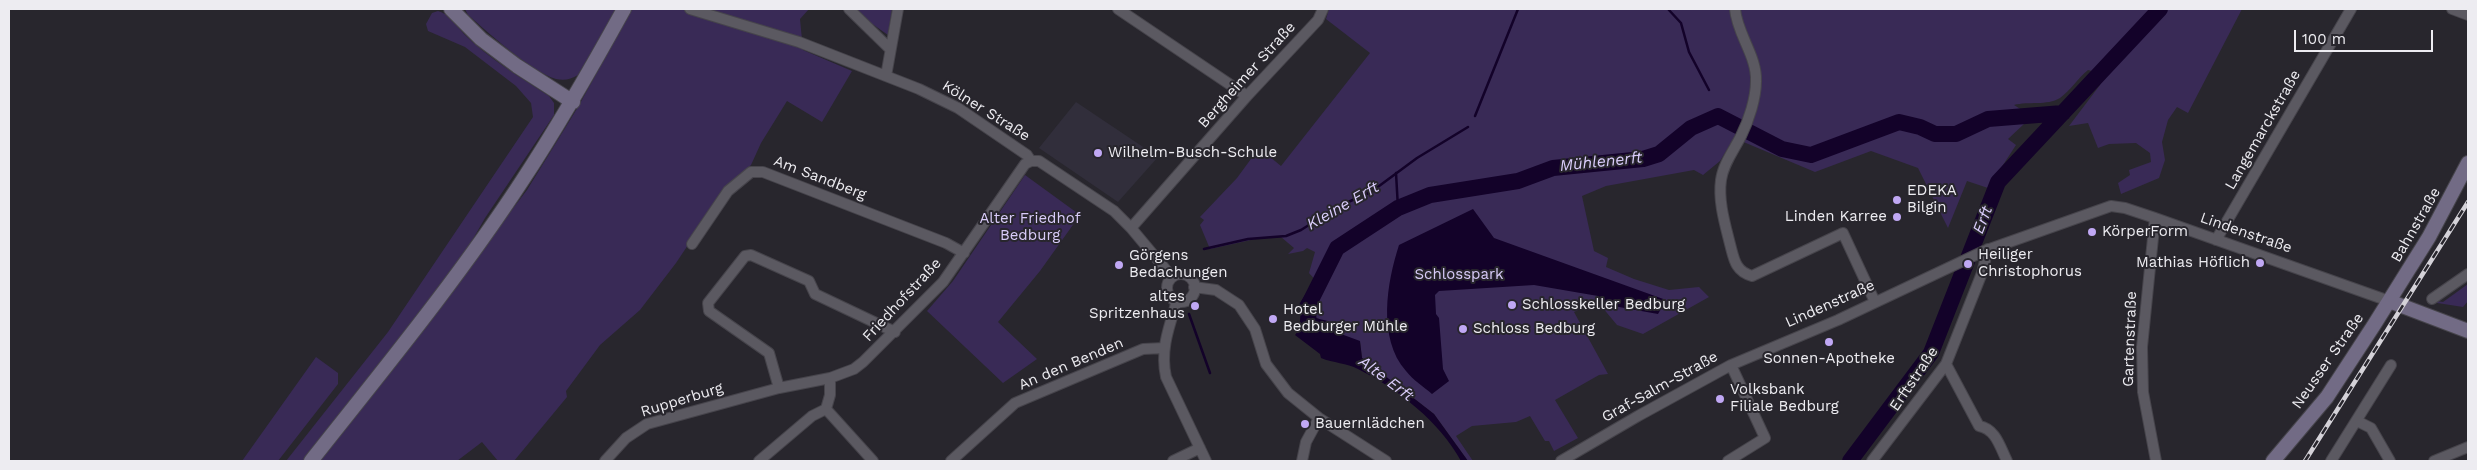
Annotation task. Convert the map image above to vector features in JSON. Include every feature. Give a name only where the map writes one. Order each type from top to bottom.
[{"type":"street","points":[[451,9],[480,39],[517,66],[573,102]]},
{"type":"street","points":[[310,461],[468,259],[522,182],[573,102],[624,9]]},
{"type":"street","name":"Kölner Straße","points":[[690,9],[798,42],[919,88],[958,108],[1027,155],[1031,161],[1038,161],[1114,211],[1131,228],[1172,277]]},
{"type":"street","points":[[849,9],[890,49]]},
{"type":"street","points":[[886,76],[898,9]]},
{"type":"street","points":[[1118,9],[1247,96]]},
{"type":"street","name":"Bergheimer Straße","points":[[1131,228],[1247,96],[1318,20],[1323,9]]},
{"type":"street","points":[[1735,9],[1736,20],[1754,63],[1756,90],[1743,133],[1726,164],[1721,179],[1720,192],[1724,217],[1735,264],[1744,274],[1752,276],[1843,233],[1875,302]]},
{"type":"street","name":"Langemarckstraße","points":[[2216,240],[2351,9]]},
{"type":"street","points":[[2452,9],[2468,15]]},
{"type":"street","name":"Friedhofstraße","points":[[779,388],[830,378],[846,373],[864,362],[943,282],[1025,164],[1031,161]]},
{"type":"street","name":"Bahnstraße","points":[[2389,301],[2429,237],[2468,163]]},
{"type":"street","name":"Am Sandberg","points":[[692,244],[728,191],[751,172],[763,172],[946,243],[964,253]]},
{"type":"street","name":"Lindenstraße","points":[[1777,345],[1986,250],[2111,206],[2125,208],[2155,218],[2468,331]]},
{"type":"street","name":"Gartenstraße","points":[[2155,218],[2142,347],[2143,392],[2156,461]]},
{"type":"street","name":"Erftstraße","points":[[1872,461],[1883,457],[1946,364],[1982,273],[1986,250]]},
{"type":"street","points":[[779,388],[770,353],[709,311],[708,303],[745,256],[751,255],[809,281],[815,294],[895,332]]},
{"type":"street","points":[[1177,301],[1168,292],[1167,284],[1172,277],[1180,274],[1188,276],[1194,287]]},
{"type":"street","points":[[2432,299],[2468,274]]},
{"type":"street","points":[[1177,301],[1189,298],[1194,287]]},
{"type":"street","points":[[1194,287],[1216,290],[1240,305],[1252,322],[1262,356],[1276,379],[1318,418],[1386,461]]},
{"type":"street","points":[[1177,301],[1164,348],[1163,362],[1166,377],[1206,461]]},
{"type":"street","name":"Neusser Straße","points":[[2273,461],[2327,396],[2389,301]]},
{"type":"street","name":"Graf-Salm-Straße","points":[[1561,461],[1731,365],[1777,345]]},
{"type":"street","name":"An den Benden","points":[[951,461],[1015,403],[1143,349],[1164,348]]},
{"type":"street","points":[[1946,364],[1979,426],[1987,427],[1993,432],[2007,461]]},
{"type":"street","points":[[1728,461],[1764,438],[1731,365]]},
{"type":"street","points":[[2331,461],[2391,365]]},
{"type":"street","points":[[759,461],[812,416],[826,409],[830,395],[830,378]]},
{"type":"street","name":"Rupperburg","points":[[605,461],[626,438],[647,424],[779,388]]},
{"type":"street","points":[[826,409],[873,461]]},
{"type":"street","points":[[1302,461],[1306,442],[1318,418]]},
{"type":"street","points":[[2357,421],[2371,428],[2390,461]]},
{"type":"street","points":[[2434,461],[2468,447]]},
{"type":"street","points":[[1173,461],[1200,448]]},
{"type":"shaded area","name":"Wilhelm-Busch-Schule","points":[[1076,102],[1158,157],[1118,202],[1039,148]]},
{"type":"green space","points":[[465,9],[617,9],[578,75],[562,80],[546,75],[522,60],[468,15]]},
{"type":"green space","points":[[632,9],[809,9],[800,19],[803,50],[852,71],[822,122],[787,101],[761,143],[751,165],[724,191],[676,263],[640,310],[600,345],[566,391],[567,397],[514,461],[498,461],[482,442],[457,461],[320,461],[527,190],[578,107]]},
{"type":"green space","points":[[851,9],[892,9],[888,35]]},
{"type":"green space","name":"Schlosspark","points":[[1329,9],[2242,9],[2188,113],[2177,107],[2168,120],[2162,142],[2165,160],[2159,178],[2121,194],[2118,183],[2130,175],[2129,170],[2151,162],[2150,153],[2136,143],[2109,144],[2098,148],[2088,123],[2069,126],[2100,85],[2104,74],[2088,70],[2060,98],[2043,103],[2014,105],[2025,112],[2024,124],[2008,139],[2016,145],[1988,188],[1967,181],[1948,228],[1918,168],[1871,151],[1815,172],[1734,138],[1720,161],[1703,175],[1694,170],[1606,186],[1582,196],[1594,251],[1608,258],[1606,267],[1634,279],[1669,290],[1699,287],[1709,297],[1643,334],[1617,325],[1597,301],[1574,312],[1608,374],[1599,375],[1555,400],[1578,438],[1554,451],[1549,441],[1545,441],[1530,416],[1516,422],[1472,426],[1456,436],[1473,461],[1468,461],[1434,414],[1362,358],[1360,342],[1346,337],[1313,315],[1311,306],[1318,283],[1309,273],[1315,252],[1307,248],[1303,251],[1288,254],[1294,248],[1281,237],[1260,238],[1210,249],[1200,225],[1204,220],[1200,217],[1237,178],[1259,148],[1281,166],[1370,53],[1326,19]]},
{"type":"green space","points":[[438,11],[449,17],[464,34],[494,60],[549,96],[554,103],[554,115],[485,218],[465,253],[305,461],[286,461],[388,332],[533,117],[531,103],[516,86],[465,47],[428,31],[426,24],[432,13]]},
{"type":"green space","name":"Alter Friedhof Bedburg","points":[[1025,175],[1080,215],[1040,271],[998,322],[1037,359],[1003,383],[927,311],[953,281]]},
{"type":"green space","points":[[2468,284],[2468,301],[2463,307],[2431,302],[2432,300],[2443,302]]},
{"type":"green space","points":[[316,357],[338,373],[338,384],[278,461],[242,461]]},
{"type":"water","points":[[1473,209],[1494,238],[1666,300],[1658,314],[1608,305],[1598,301],[1598,296],[1534,285],[1439,291],[1435,295],[1436,314],[1439,318],[1443,369],[1449,381],[1432,394],[1406,371],[1397,358],[1391,343],[1387,310],[1391,276],[1399,245]]},
{"type":"water","name":"Alte Erft","points":[[1314,280],[1318,283],[1311,306],[1312,314],[1315,318],[1328,321],[1341,334],[1360,341],[1362,358],[1434,414],[1468,461],[1461,461],[1442,433],[1430,420],[1388,386],[1349,365],[1321,358],[1320,354],[1295,335],[1309,316],[1297,308]]},
{"type":"waterway","points":[[1475,116],[1518,9]]},
{"type":"waterway","points":[[1668,9],[1681,23],[1689,52],[1709,90]]},
{"type":"waterway","name":"Erft","points":[[1850,461],[1931,353],[1998,182],[2160,9]]},
{"type":"waterway","name":"Mühlenerft","points":[[1322,332],[1308,322],[1309,304],[1337,248],[1398,208],[1430,195],[1518,181],[1553,168],[1643,159],[1659,154],[1691,128],[1718,116],[1782,149],[1811,155],[1899,122],[1920,127],[1935,134],[1956,134],[1988,119],[2063,113]]},
{"type":"waterway","name":"Kleine Erft","points":[[1204,249],[1248,239],[1286,236],[1301,230],[1339,206],[1371,192],[1417,158],[1468,127]]},
{"type":"waterway","points":[[1396,173],[1398,208]]},
{"type":"waterway","name":"Kleine Erft","points":[[1189,314],[1210,373]]},
{"type":"railway","points":[[2305,461],[2468,202]]},
{"type":"place","name":"Wilhelm-Busch-Schule","points":[[1098,153]]},
{"type":"place","name":"EDEKA Bilgin","points":[[1897,200]]},
{"type":"place","name":"Linden Karree","points":[[1897,217]]},
{"type":"place","name":"KörperForm","points":[[2092,232]]},
{"type":"place","name":"Mathias Höflich","points":[[2260,263]]},
{"type":"place","name":"Heiliger Christophorus","points":[[1968,264]]},
{"type":"place","name":"Görgens Bedachungen","points":[[1119,265]]},
{"type":"place","name":"Schlosskeller Bedburg","points":[[1512,305]]},
{"type":"place","name":"altes Spritzenhaus","points":[[1195,306]]},
{"type":"place","name":"Hotel Bedburger Mühle","points":[[1273,319]]},
{"type":"place","name":"Schloss Bedburg","points":[[1463,329]]},
{"type":"place","name":"Sonnen-Apotheke","points":[[1829,342]]},
{"type":"place","name":"Volksbank Filiale Bedburg","points":[[1720,399]]},
{"type":"place","name":"Bauernlädchen","points":[[1305,424]]}]
